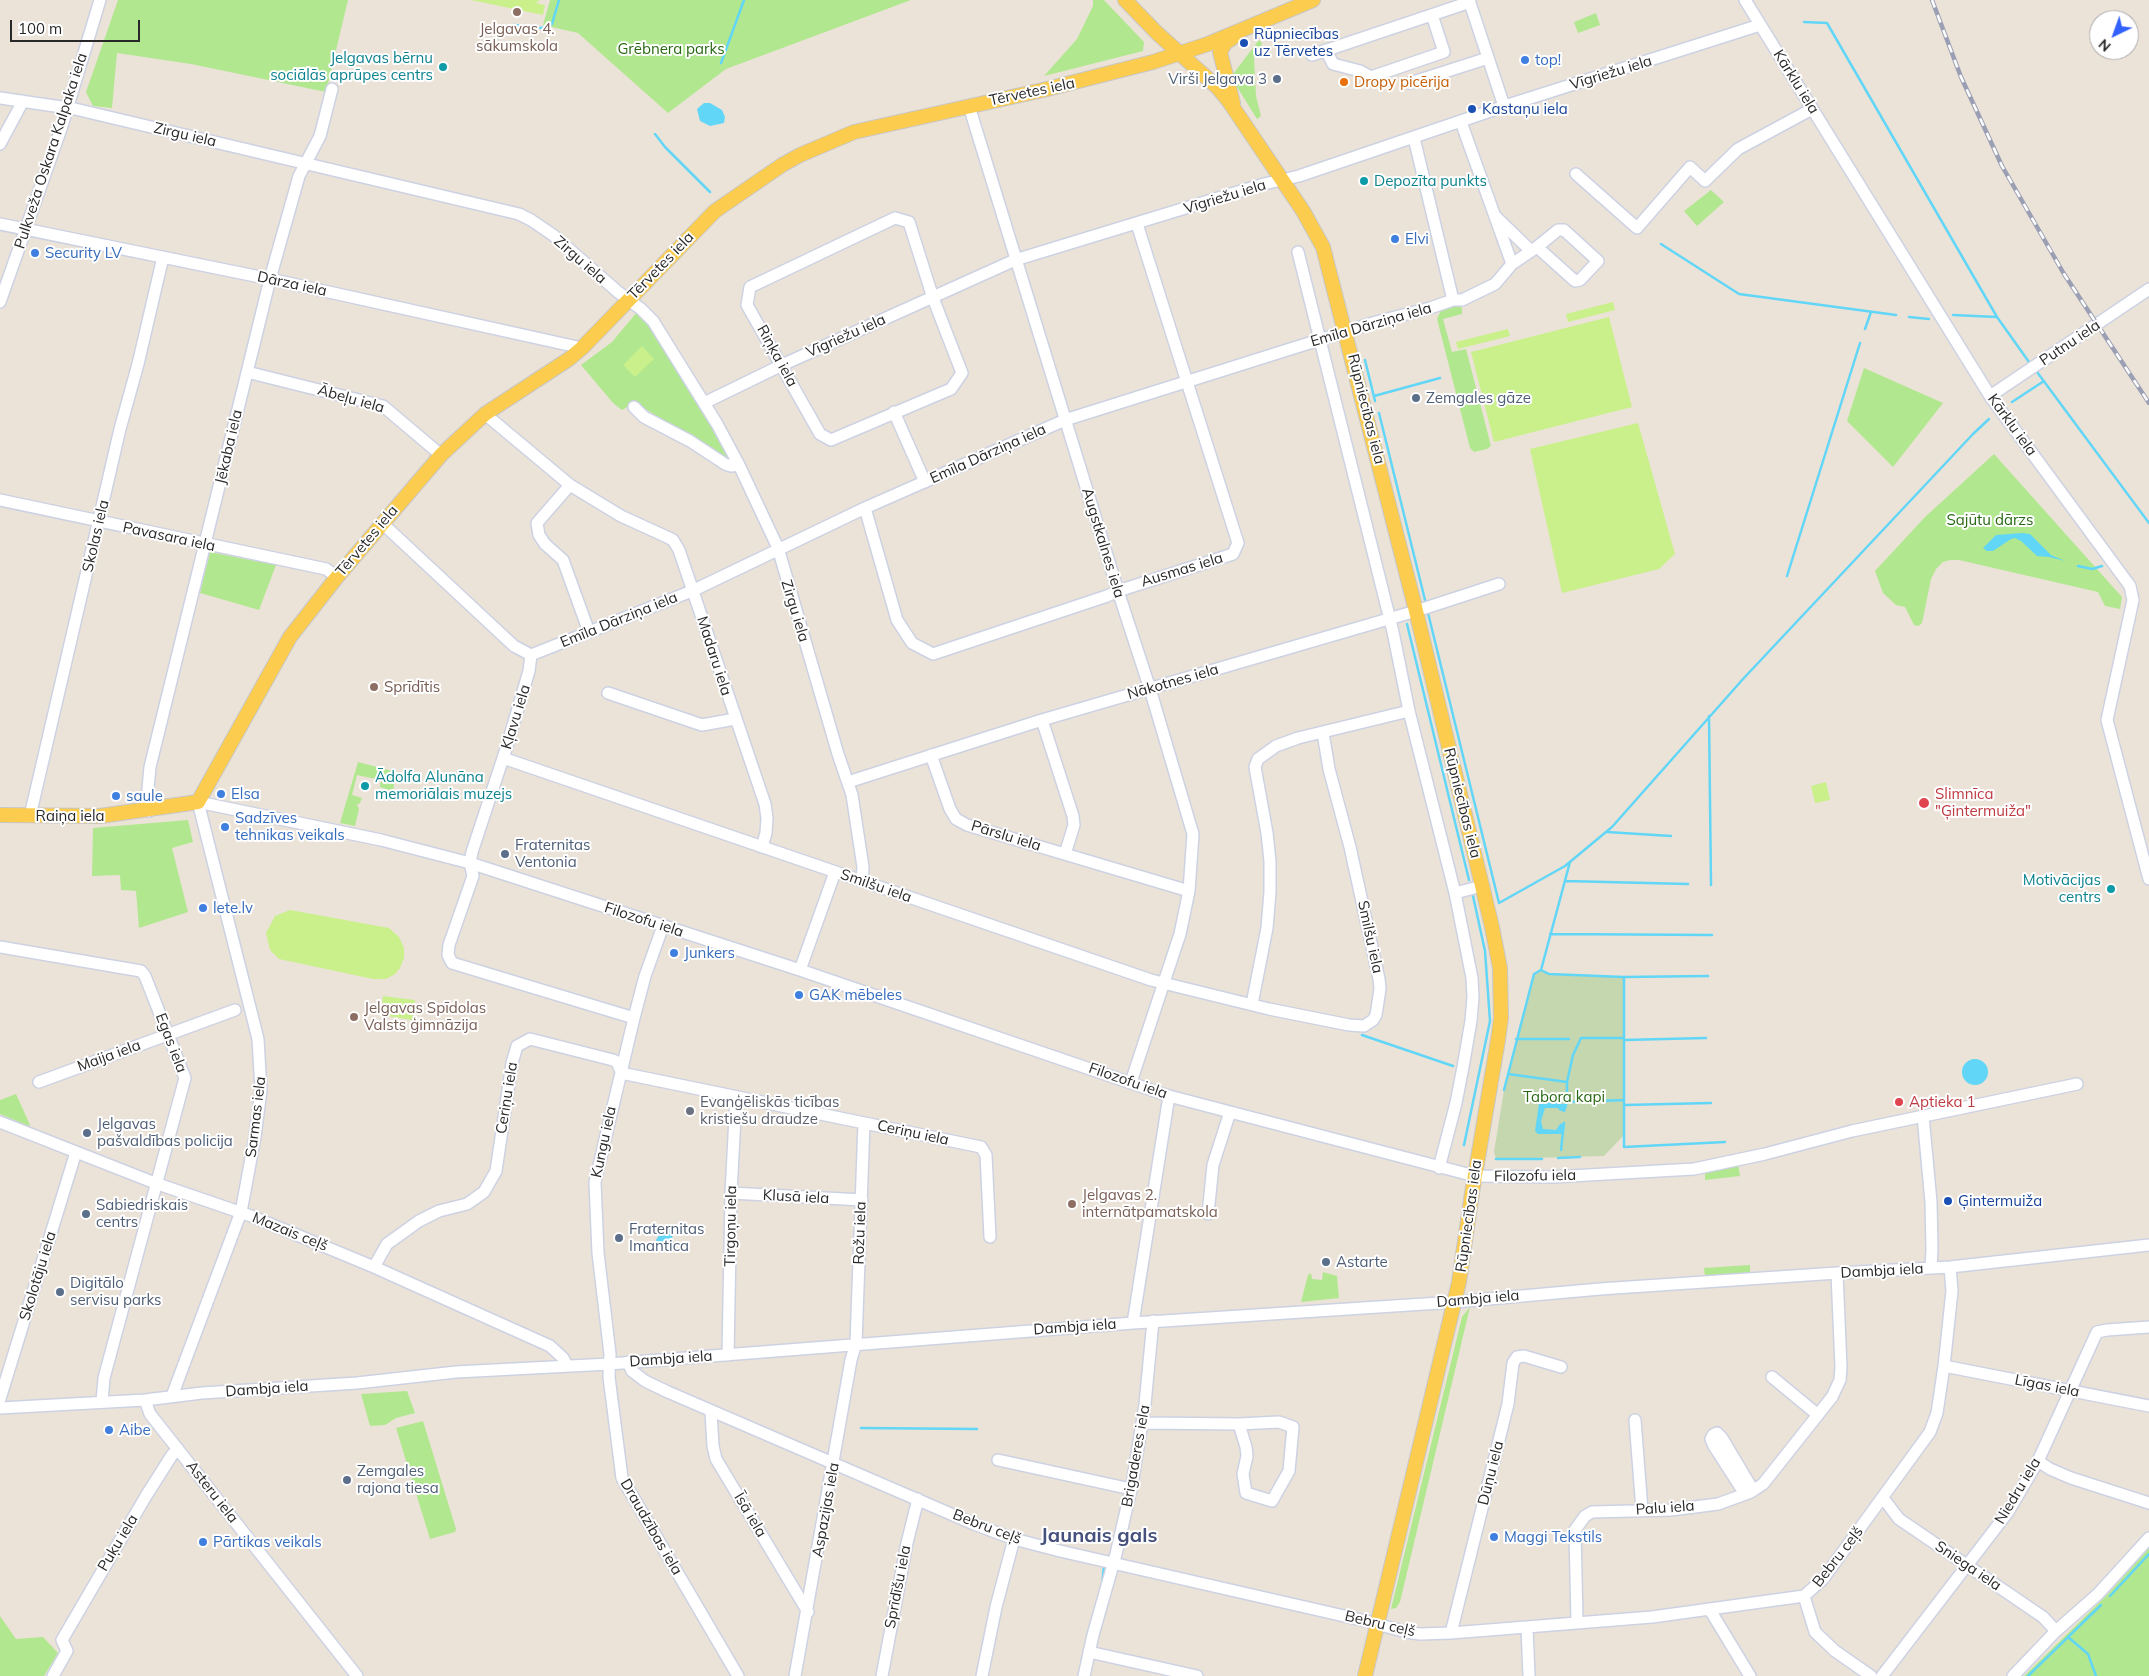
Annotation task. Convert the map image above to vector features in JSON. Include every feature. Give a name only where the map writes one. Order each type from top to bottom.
[{"type":"main road","name":"Rūpniecības iela","points":[[1125,0],[1217,87],[1234,108],[1303,211],[1324,247],[1416,611],[1500,968],[1501,1010],[1498,1040],[1474,1176],[1455,1302],[1365,1676]]},
{"type":"main road","name":"Tērvetes iela","points":[[198,802],[290,637],[337,577],[441,455],[485,414],[569,359],[582,348],[715,211],[800,155],[854,132],[1098,77],[1208,44],[1313,0]]},
{"type":"main road","points":[[1234,108],[1220,52],[1221,48],[1238,32]]},
{"type":"main road","name":"Raiņa iela","points":[[0,815],[100,816],[148,811],[198,802]]},
{"type":"street","name":"Pulkveža Oskara Kalpaka iela","points":[[0,302],[68,108],[100,0]]},
{"type":"street","name":"Kārklu iela","points":[[1745,0],[1990,396],[2130,586],[2133,594],[2107,720],[2149,879]]},
{"type":"street","points":[[1312,55],[1470,1],[1504,106]]},
{"type":"street","points":[[1326,50],[1333,64],[1360,71],[1371,77],[1444,52],[1432,15]]},
{"type":"street","name":"Vīgriežu iela","points":[[704,402],[1015,260],[1264,184],[1283,181],[1504,106],[1760,25]]},
{"type":"street","points":[[1410,83],[1488,58]]},
{"type":"street","name":"Jēkaba iela","points":[[148,811],[146,800],[150,767],[270,279],[298,176],[320,136],[332,89]]},
{"type":"street","name":"Zirgu iela","points":[[0,98],[68,108],[519,214],[553,235],[653,321],[704,402],[739,465],[778,548],[838,754],[848,782],[857,824],[862,880]]},
{"type":"street","points":[[0,144],[24,101]]},
{"type":"street","name":"Augstkalnes iela","points":[[969,106],[1015,260],[1150,689],[1193,834],[1189,890],[1180,934],[1131,1082]]},
{"type":"street","points":[[1576,174],[1637,228],[1690,167],[1705,181],[1738,149],[1812,109]]},
{"type":"street","points":[[1461,122],[1512,264]]},
{"type":"street","points":[[1414,138],[1453,300]]},
{"type":"street","points":[[1495,216],[1534,249],[1575,281],[1580,280],[1598,261],[1564,230],[1558,230],[1534,249]]},
{"type":"street","name":"Riņķa iela","points":[[895,218],[909,222],[933,298],[962,373],[951,388],[831,440],[820,434],[782,365],[748,305],[750,287],[895,218]]},
{"type":"street","name":"Dārza iela","points":[[0,224],[270,279],[582,348]]},
{"type":"street","name":"Ausmas iela","points":[[864,508],[897,620],[912,643],[933,654],[1107,596],[1118,590],[1228,556],[1237,549],[1238,543],[1137,224]]},
{"type":"street","name":"Emīla Dārziņa iela","points":[[536,653],[692,591],[864,508],[1065,420],[1346,331],[1453,300],[1462,300],[1495,284],[1512,264],[1534,249]]},
{"type":"street","points":[[1298,252],[1455,893],[1472,978],[1471,1021],[1456,1103],[1439,1168]]},
{"type":"street","name":"Skolas iela","points":[[30,816],[120,429],[138,364],[163,257]]},
{"type":"street","name":"Putnu iela","points":[[1990,396],[2149,289]]},
{"type":"street","name":"Ābeļu iela","points":[[247,372],[383,406],[441,455]]},
{"type":"street","points":[[634,407],[644,417],[690,441],[725,464],[731,466],[739,465]]},
{"type":"street","points":[[894,412],[924,482]]},
{"type":"street","name":"Madaru iela","points":[[485,414],[570,485],[621,516],[673,540],[679,550],[765,804],[767,818],[766,833],[762,847]]},
{"type":"street","points":[[570,485],[537,524],[539,535],[545,544],[563,560],[589,632]]},
{"type":"street","name":"Pavasara iela","points":[[0,500],[326,570],[337,577]]},
{"type":"street","points":[[382,523],[514,646],[536,653]]},
{"type":"street","name":"Nākotnes iela","points":[[848,782],[1042,720],[1416,611],[1499,584]]},
{"type":"street","name":"Kļavu iela","points":[[470,863],[536,653]]},
{"type":"street","points":[[608,693],[702,725],[735,720]]},
{"type":"street","points":[[1252,1004],[1267,928],[1270,892],[1270,862],[1255,766],[1258,759],[1276,746],[1409,711]]},
{"type":"street","points":[[1042,720],[1073,816],[1074,826],[1066,854]]},
{"type":"street","name":"Smilšu iela","points":[[503,758],[862,880],[1083,958],[1164,983],[1269,1009],[1357,1026],[1368,1023],[1376,1015],[1380,989],[1379,979],[1350,847],[1329,769],[1323,733]]},
{"type":"street","name":"Pārslu iela","points":[[931,755],[950,809],[956,819],[967,825],[1189,890]]},
{"type":"street","name":"Filozofu iela","points":[[198,802],[381,840],[470,863],[800,970],[1170,1096],[1474,1176],[1553,1176],[1694,1169],[1923,1116],[2077,1084]]},
{"type":"street","name":"Sarmas iela","points":[[172,1396],[241,1212],[255,1137],[261,1090],[260,1052],[198,802]]},
{"type":"street","points":[[470,863],[473,876],[449,944],[448,956],[452,963],[634,1018]]},
{"type":"street","points":[[800,970],[835,872]]},
{"type":"street","points":[[1455,893],[1482,886]]},
{"type":"street","name":"Kungu iela","points":[[609,1364],[598,1247],[595,1182],[620,1069],[648,967],[663,926]]},
{"type":"street","name":"Egas iela","points":[[0,947],[141,971],[145,976],[185,1078],[155,1183],[104,1378],[102,1401]]},
{"type":"street","name":"Maija iela","points":[[39,1082],[235,1010]]},
{"type":"street","name":"Ceriņu iela","points":[[374,1267],[387,1244],[419,1221],[439,1211],[467,1204],[484,1192],[496,1171],[512,1063],[517,1046],[530,1039],[613,1060],[617,1062],[620,1069],[626,1074],[981,1147],[986,1155],[990,1237]]},
{"type":"street","points":[[1133,1323],[1170,1096]]},
{"type":"street","name":"Tirgoņu iela","points":[[728,1355],[731,1193],[736,1098]]},
{"type":"street","points":[[1208,1214],[1213,1165],[1230,1112]]},
{"type":"street","points":[[1923,1116],[1931,1202],[1931,1268]]},
{"type":"street","name":"Mazais ceļš","points":[[0,1122],[155,1183],[241,1212],[374,1267],[550,1346],[563,1358],[567,1366]]},
{"type":"street","name":"Rožu iela","points":[[856,1343],[864,1123]]},
{"type":"street","name":"Skolotāju iela","points":[[0,1399],[76,1152]]},
{"type":"street","name":"Klusā iela","points":[[731,1193],[862,1200]]},
{"type":"street","name":"Dambja iela","points":[[0,1408],[145,1400],[172,1396],[357,1383],[456,1372],[609,1364],[1152,1321],[1455,1302],[1838,1273],[1950,1267],[2149,1245]]},
{"type":"street","name":"Bebru ceļš","points":[[628,1362],[632,1371],[645,1381],[711,1412],[1014,1539],[1378,1625],[1420,1634],[1451,1633],[1652,1617],[1804,1596],[1823,1579],[1930,1432],[1937,1413],[1944,1366],[1952,1291],[1950,1267]]},
{"type":"street","name":"Palu iela","points":[[1576,1622],[1575,1530],[1578,1523],[1592,1512],[1671,1510],[1718,1504],[1749,1492],[1762,1484],[1832,1397],[1840,1380],[1838,1273]]},
{"type":"street","name":"Brigaderes iela","points":[[1084,1676],[1114,1563],[1131,1489],[1143,1423],[1151,1351],[1152,1321]]},
{"type":"street","name":"Niedru iela","points":[[1882,1676],[2008,1512],[2038,1461],[2097,1332],[2149,1327]]},
{"type":"street","name":"Aspazijas iela","points":[[795,1676],[808,1612],[851,1360],[856,1343]]},
{"type":"street","name":"Dūņu iela","points":[[1451,1633],[1508,1404],[1513,1363],[1516,1357],[1524,1356],[1561,1367]]},
{"type":"street","name":"Draudzības iela","points":[[609,1364],[622,1478],[738,1676]]},
{"type":"street","name":"Līgas iela","points":[[1944,1366],[2149,1406]]},
{"type":"street","points":[[1772,1377],[1818,1414]]},
{"type":"street","name":"Asteru iela","points":[[145,1400],[150,1414],[356,1676]]},
{"type":"street","name":"Īsā iela","points":[[711,1412],[713,1446],[716,1459],[808,1612]]},
{"type":"street","points":[[1635,1420],[1642,1510]]},
{"type":"street","points":[[1143,1423],[1239,1424],[1279,1422],[1293,1428],[1289,1471],[1272,1500],[1246,1493],[1243,1474],[1247,1456],[1239,1424]]},
{"type":"street","points":[[1718,1433],[1722,1438],[1749,1492],[1714,1446],[1711,1439],[1713,1435],[1718,1433]]},
{"type":"street","name":"Puķu iela","points":[[53,1676],[67,1651],[62,1640],[142,1504],[172,1455],[178,1449]]},
{"type":"street","points":[[998,1460],[1131,1489]]},
{"type":"street","points":[[2038,1461],[2050,1469],[2071,1478],[2149,1503]]},
{"type":"street","name":"Sniega iela","points":[[1883,1498],[1899,1519],[2043,1617],[2056,1631]]},
{"type":"street","name":"Sprīdīšu iela","points":[[882,1676],[907,1543],[918,1499]]},
{"type":"street","points":[[2013,1676],[2056,1631],[2098,1594],[2149,1538]]},
{"type":"street","points":[[982,1676],[996,1607],[1014,1539]]},
{"type":"street","points":[[1804,1596],[1815,1632],[1834,1651],[1871,1676]]},
{"type":"street","points":[[1710,1610],[1750,1676]]},
{"type":"street","points":[[1527,1627],[1528,1676]]},
{"type":"street","points":[[1089,1652],[1197,1676]]},
{"type":"green space","points":[[118,0],[348,0],[326,92],[191,64],[117,53],[112,108],[93,106],[86,92]]},
{"type":"green space","points":[[471,0],[540,0],[536,3],[545,5],[543,15]]},
{"type":"green space","name":"Grēbnera parks","points":[[550,0],[911,0],[726,69],[668,113],[578,33],[543,25]]},
{"type":"green space","points":[[1093,0],[1104,0],[1144,42],[1143,51],[1044,76],[1077,39],[1093,6]]},
{"type":"green space","points":[[1596,13],[1600,25],[1578,33],[1574,22]]},
{"type":"green space","points":[[1259,40],[1262,43],[1261,47],[1254,57],[1256,96],[1261,116],[1257,119],[1237,87],[1233,74]]},
{"type":"green space","points":[[1711,190],[1724,202],[1697,226],[1684,211]]},
{"type":"green space","points":[[1613,302],[1615,310],[1568,322],[1566,314]]},
{"type":"green space","points":[[1457,305],[1462,308],[1462,314],[1443,319],[1452,352],[1466,349],[1491,446],[1474,452],[1470,448],[1437,319],[1441,310]]},
{"type":"green space","points":[[637,312],[653,328],[733,459],[730,461],[639,405],[634,403],[622,410],[613,403],[581,365],[612,342]]},
{"type":"green space","points":[[1609,317],[1632,407],[1494,442],[1471,352]]},
{"type":"green space","points":[[1508,329],[1510,336],[1458,349],[1456,342]]},
{"type":"green space","points":[[642,346],[654,359],[635,377],[623,365]]},
{"type":"green space","points":[[1864,368],[1943,403],[1893,467],[1847,421]]},
{"type":"green space","points":[[1638,423],[1675,554],[1659,569],[1562,593],[1530,449]]},
{"type":"green space","name":"Sajūtu dārzs","points":[[1994,454],[2122,597],[2120,609],[2105,606],[2098,592],[1959,560],[1943,562],[1936,569],[1931,579],[1922,623],[1918,626],[1914,625],[1905,607],[1896,605],[1883,593],[1875,571],[1925,517]]},
{"type":"green space","points":[[210,552],[276,565],[259,610],[200,593]]},
{"type":"green space","points":[[358,762],[396,772],[393,791],[380,787],[381,780],[357,775],[352,795],[362,798],[357,805],[359,809],[355,826],[340,823]]},
{"type":"green space","points":[[1826,782],[1830,800],[1815,803],[1811,786]]},
{"type":"green space","points":[[188,820],[193,842],[172,848],[188,912],[139,928],[136,891],[121,890],[120,875],[92,876],[93,828]]},
{"type":"green space","points":[[290,910],[389,928],[399,937],[404,948],[404,958],[400,968],[395,974],[386,979],[373,979],[279,959],[270,950],[266,933],[275,916]]},
{"type":"green space","name":"Tabora kapi","points":[[1541,970],[1550,974],[1624,977],[1624,1135],[1604,1156],[1496,1159],[1494,1152],[1504,1090],[1534,974]]},
{"type":"green space","points":[[383,996],[415,1000],[412,1020],[381,1015]]},
{"type":"green space","points":[[16,1094],[29,1126],[0,1114],[0,1100]]},
{"type":"green space","points":[[1738,1164],[1740,1176],[1705,1180],[1705,1172]]},
{"type":"green space","points":[[1750,1265],[1750,1274],[1705,1277],[1704,1268]]},
{"type":"green space","points":[[1323,1272],[1337,1276],[1339,1298],[1301,1302],[1308,1275],[1311,1273],[1312,1279],[1322,1280]]},
{"type":"green space","points":[[1470,1307],[1400,1602],[1396,1608],[1391,1609],[1462,1317]]},
{"type":"green space","points":[[407,1391],[415,1413],[396,1418],[385,1425],[370,1426],[361,1394]]},
{"type":"green space","points":[[423,1421],[456,1529],[455,1532],[430,1539],[396,1428]]},
{"type":"green space","points":[[2149,1548],[2149,1676],[2024,1676],[2108,1594]]},
{"type":"green space","points":[[0,1616],[16,1639],[43,1637],[58,1653],[44,1676],[0,1676]]},
{"type":"water","points":[[704,103],[710,103],[722,110],[725,117],[724,123],[710,126],[700,121],[697,109]]},
{"type":"water","points":[[2030,534],[2051,555],[2065,561],[2037,556],[2015,538],[1993,551],[1987,551],[1983,548],[1996,535]]},
{"type":"water","points":[[1975,1059],[1984,1063],[1988,1072],[1984,1081],[1975,1085],[1966,1081],[1962,1072],[1966,1063]]},
{"type":"water","points":[[1539,1103],[1566,1104],[1564,1111],[1560,1111],[1558,1108],[1545,1108],[1541,1121],[1543,1129],[1556,1130],[1560,1124],[1564,1123],[1562,1134],[1538,1134],[1535,1131]]},
{"type":"water","points":[[668,1224],[673,1228],[672,1242],[667,1249],[663,1249],[656,1240]]},
{"type":"waterway","points":[[499,38],[514,25],[542,28],[552,24],[559,0]]},
{"type":"waterway","points":[[721,63],[744,0]]},
{"type":"waterway","points":[[1804,22],[1827,23],[1997,317],[2029,362]]},
{"type":"waterway","points":[[655,134],[665,147],[710,192]]},
{"type":"waterway","points":[[1661,244],[1739,294],[1896,315]]},
{"type":"waterway","points":[[1865,329],[1871,312]]},
{"type":"waterway","points":[[1953,315],[1997,317]]},
{"type":"waterway","points":[[1909,317],[1929,319]]},
{"type":"waterway","points":[[1787,576],[1860,343]]},
{"type":"waterway","points":[[1365,360],[1375,401]]},
{"type":"waterway","points":[[2037,372],[2149,523]]},
{"type":"waterway","points":[[1374,396],[1440,378]]},
{"type":"waterway","points":[[2012,402],[2044,381]]},
{"type":"waterway","points":[[1379,413],[1425,600]]},
{"type":"waterway","points":[[1428,613],[1499,903],[1565,866],[1612,827],[1743,679],[1989,419]]},
{"type":"waterway","points":[[2078,566],[2092,569],[2102,566]]},
{"type":"waterway","points":[[1407,624],[1469,880]]},
{"type":"waterway","points":[[1709,716],[1711,885]]},
{"type":"waterway","points":[[1607,832],[1671,836]]},
{"type":"waterway","points":[[1570,862],[1541,970],[1549,974],[1624,977],[1624,1147],[1725,1142]]},
{"type":"waterway","points":[[1565,881],[1688,884]]},
{"type":"waterway","points":[[1464,1145],[1490,1021],[1485,951],[1473,896]]},
{"type":"waterway","points":[[1550,934],[1712,935]]},
{"type":"waterway","points":[[1504,1090],[1534,974],[1541,970]]},
{"type":"waterway","points":[[1624,977],[1708,976]]},
{"type":"waterway","points":[[1362,1035],[1453,1066]]},
{"type":"waterway","points":[[1564,1111],[1567,1102],[1567,1082],[1573,1055],[1581,1038],[1624,1038]]},
{"type":"waterway","points":[[1624,1040],[1706,1038]]},
{"type":"waterway","points":[[1516,1039],[1569,1039]]},
{"type":"waterway","points":[[1508,1074],[1567,1082]]},
{"type":"waterway","points":[[1567,1102],[1624,1100]]},
{"type":"waterway","points":[[1625,1105],[1711,1103]]},
{"type":"waterway","points":[[1561,1150],[1564,1123]]},
{"type":"waterway","points":[[1558,1158],[1580,1157]]},
{"type":"waterway","points":[[1496,1159],[1542,1159]]},
{"type":"waterway","points":[[861,1428],[977,1429]]},
{"type":"waterway","points":[[2110,1596],[2149,1554]]},
{"type":"waterway","points":[[1102,1585],[1104,1566]]},
{"type":"waterway","points":[[2028,1676],[2101,1605]]},
{"type":"waterway","points":[[2068,1637],[2088,1654],[2096,1676]]},
{"type":"railway","points":[[1932,0],[1961,77],[2002,166],[2064,274],[2149,403]]},
{"type":"place","name":"Jelgavas 4. sākumskola","points":[[517,12]]},
{"type":"place","name":"Rūpniecības uz Tērvetes","points":[[1244,43]]},
{"type":"place","name":"top!","points":[[1525,60]]},
{"type":"place","name":"Jelgavas bērnu sociālās aprūpes centrs","points":[[443,67]]},
{"type":"place","name":"Virši Jelgava 3","points":[[1277,79]]},
{"type":"place","name":"Dropy picērija","points":[[1344,82]]},
{"type":"place","name":"Kastaņu iela","points":[[1472,109]]},
{"type":"place","name":"Depozīta punkts","points":[[1364,181]]},
{"type":"place","name":"Elvi","points":[[1395,239]]},
{"type":"place","name":"Security LV","points":[[35,253]]},
{"type":"place","name":"Zemgales gāze","points":[[1416,398]]},
{"type":"place","name":"Sprīdītis","points":[[374,687]]},
{"type":"place","name":"Ādolfa Alunāna memoriālais muzejs","points":[[365,786]]},
{"type":"place","name":"Elsa","points":[[221,794]]},
{"type":"place","name":"saule","points":[[116,796]]},
{"type":"place","name":"Slimnīca \"Ģintermuiža\"","points":[[1924,803]]},
{"type":"place","name":"Sadzīves tehnikas veikals","points":[[225,827]]},
{"type":"place","name":"Fraternitas Ventonia","points":[[505,854]]},
{"type":"place","name":"Motivācijas centrs","points":[[2111,889]]},
{"type":"place","name":"lete.lv","points":[[203,908]]},
{"type":"place","name":"Junkers","points":[[674,953]]},
{"type":"place","name":"GAK mēbeles","points":[[799,995]]},
{"type":"place","name":"Jelgavas Spīdolas Valsts ģimnāzija","points":[[354,1017]]},
{"type":"place","name":"Aptieka 1","points":[[1899,1102]]},
{"type":"place","name":"Evanģēliskās ticības kristiešu draudze","points":[[690,1111]]},
{"type":"place","name":"Jelgavas pašvaldības policija","points":[[87,1133]]},
{"type":"place","name":"Ģintermuiža","points":[[1948,1201]]},
{"type":"place","name":"Jelgavas 2. internātpamatskola","points":[[1072,1204]]},
{"type":"place","name":"Sabiedriskais centrs","points":[[86,1214]]},
{"type":"place","name":"Fraternitas Imantica","points":[[619,1238]]},
{"type":"place","name":"Astarte","points":[[1326,1262]]},
{"type":"place","name":"Digitālo servisu parks","points":[[60,1292]]},
{"type":"place","name":"Aibe","points":[[109,1430]]},
{"type":"place","name":"Zemgales rajona tiesa","points":[[347,1480]]},
{"type":"place","name":"Maggi Tekstils","points":[[1494,1537]]},
{"type":"place","name":"Pārtikas veikals","points":[[203,1542]]},
{"type":"district","name":"Jaunais gals","points":[[1099,1536]]}]
